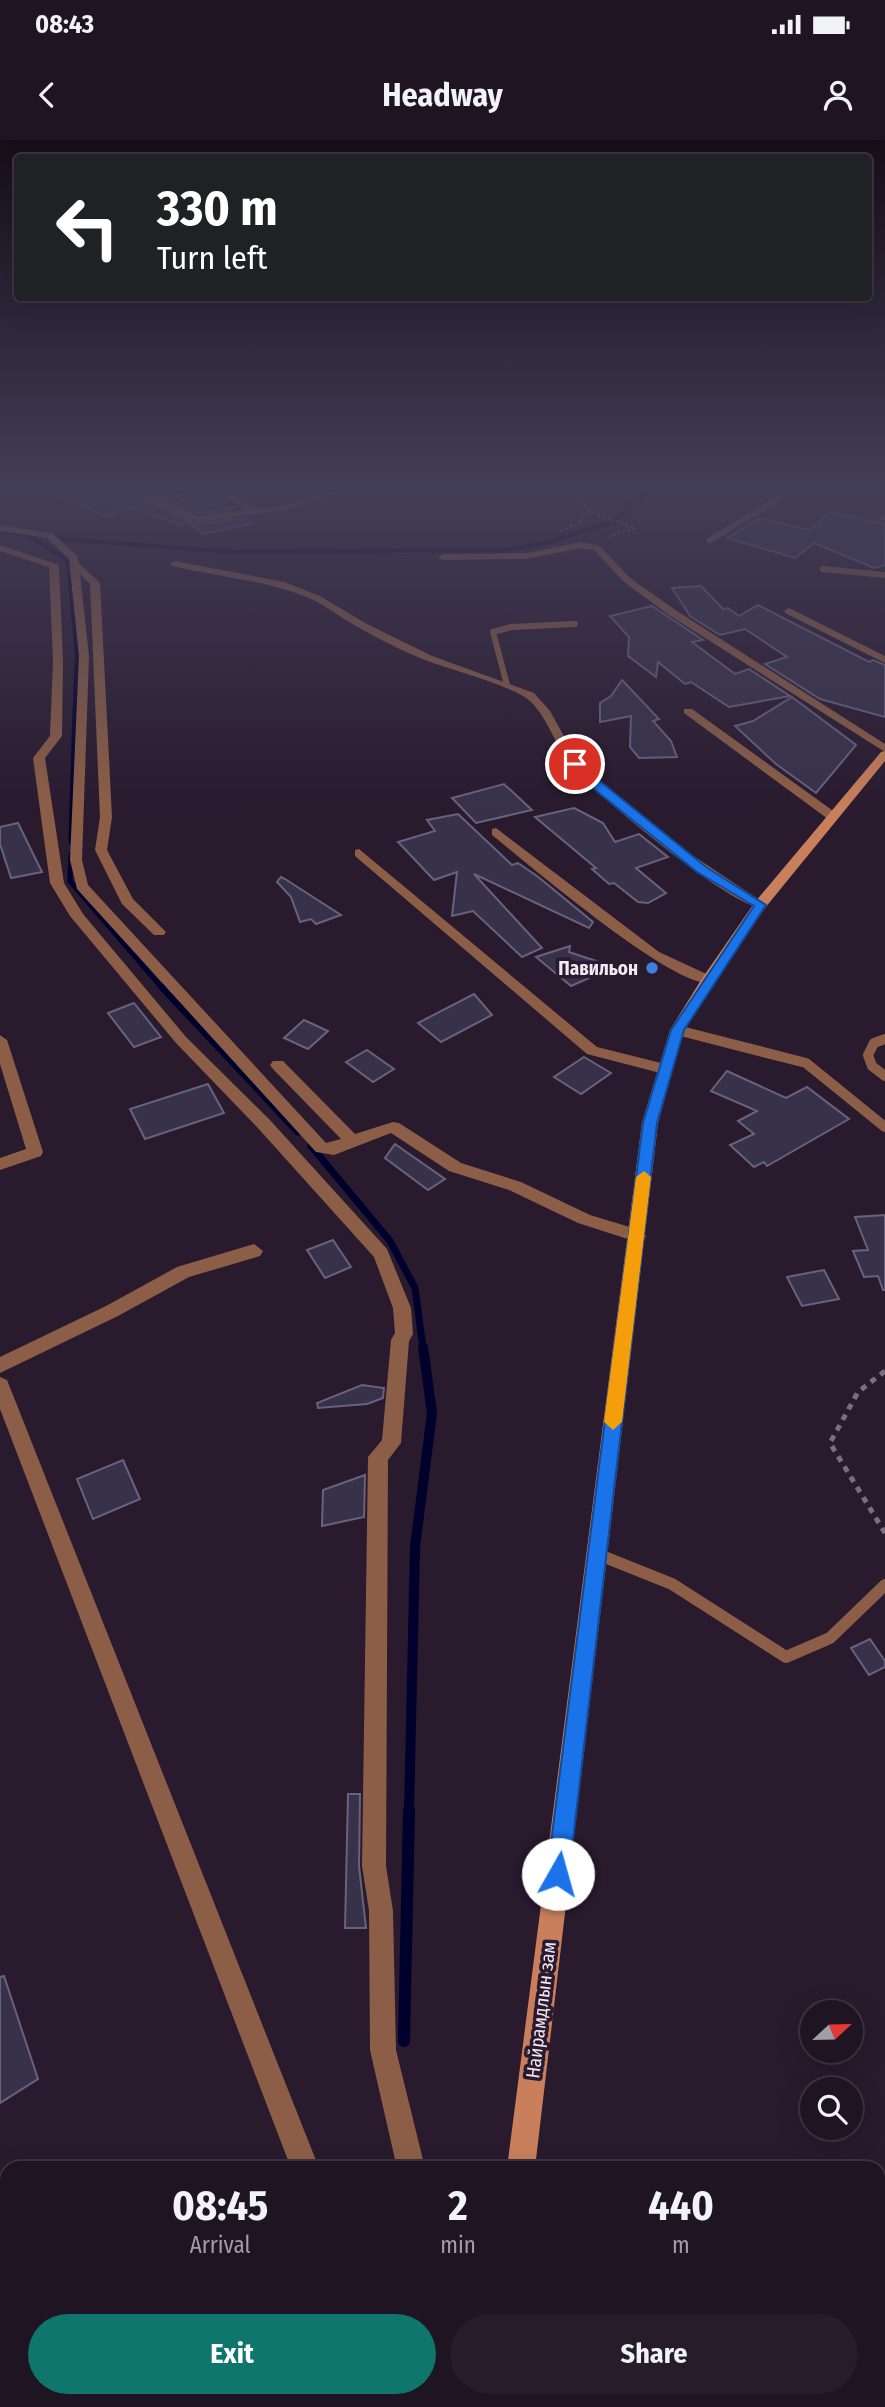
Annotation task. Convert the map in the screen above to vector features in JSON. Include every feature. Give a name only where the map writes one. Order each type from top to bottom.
[{"type":"main road","name":"Найрамдлын зам","points":[[523,2161],[650,1123],[677,1030],[708,980],[760,905],[885,752]]},
{"type":"street","points":[[55,597],[58,662],[56,736],[39,758],[57,883],[76,916],[181,1040],[263,1123],[381,1254],[402,1308],[404,1334],[400,1340],[391,1443],[377,1457],[377,1717],[373,1780],[374,1866],[381,1911],[383,2050],[409,2161]]},
{"type":"street","points":[[78,597],[83,656],[76,860],[82,886],[322,1148],[334,1149],[393,1128],[455,1167],[515,1186],[584,1219],[637,1237]]},
{"type":"street","points":[[96,597],[106,817],[101,850],[127,901],[140,910],[159,932]]},
{"type":"street","points":[[314,597],[361,625],[428,658],[530,695],[542,705],[575,764],[598,787],[701,870],[760,905]]},
{"type":"street","points":[[649,597],[885,752]]},
{"type":"street","points":[[789,611],[885,660]]},
{"type":"street","points":[[688,710],[832,816]]},
{"type":"street","points":[[496,832],[654,955],[708,980]]},
{"type":"street","points":[[359,853],[592,1051],[664,1069]]},
{"type":"street","points":[[0,1040],[35,1152],[0,1164]]},
{"type":"street","points":[[278,1065],[352,1141]]},
{"type":"street","points":[[0,1365],[112,1311],[183,1272],[254,1251]]},
{"type":"street","points":[[0,1385],[302,2161]]},
{"type":"lane","points":[[507,685],[506,674],[493,643],[493,632],[511,627],[575,624]]},
{"type":"lane","points":[[677,1030],[806,1062],[885,1127]]},
{"type":"lane","points":[[885,1039],[874,1044],[868,1055],[873,1066],[885,1076]]},
{"type":"lane","points":[[597,1554],[618,1560],[671,1585],[786,1657],[830,1638],[885,1585]]},
{"type":"path","points":[[885,1371],[872,1376],[852,1398],[830,1443],[885,1533]]},
{"type":"building","points":[[678,597],[711,597],[723,609],[728,608],[739,616],[758,605],[869,662],[873,660],[885,665],[885,717],[820,699],[765,664],[787,657],[745,629],[720,635],[690,616]]},
{"type":"building","points":[[652,606],[703,640],[692,642],[735,674],[749,669],[790,696],[729,707],[691,682],[685,684],[658,662],[656,677],[628,656],[629,637],[610,616]]},
{"type":"building","points":[[622,680],[659,719],[653,721],[671,741],[677,757],[639,758],[630,747],[631,716],[600,722],[600,703],[611,696]]},
{"type":"building","points":[[792,697],[856,745],[816,793],[776,764],[735,726],[753,721]]},
{"type":"building","points":[[504,784],[532,810],[476,823],[452,798]]},
{"type":"building","points":[[574,808],[603,823],[615,842],[639,834],[668,857],[636,868],[666,893],[648,903],[638,902],[614,883],[609,884],[592,869],[596,868],[535,817]]},
{"type":"building","points":[[458,814],[512,865],[518,863],[537,876],[593,922],[589,928],[474,874],[542,948],[522,957],[473,911],[452,916],[457,872],[434,880],[398,842],[435,831],[427,820]]},
{"type":"building","points":[[18,823],[42,872],[11,878],[0,844],[0,827]]},
{"type":"building","points":[[281,877],[341,915],[316,924],[311,919],[300,922],[291,897],[277,882]]},
{"type":"building","points":[[570,946],[569,952],[614,967],[571,986],[536,957]]},
{"type":"building","points":[[474,994],[492,1015],[441,1042],[418,1023]]},
{"type":"building","points":[[134,1003],[161,1037],[134,1047],[108,1013]]},
{"type":"building","points":[[304,1020],[328,1031],[308,1049],[284,1038]]},
{"type":"building","points":[[367,1050],[394,1069],[373,1082],[346,1062]]},
{"type":"building","points":[[584,1057],[611,1073],[581,1094],[554,1077]]},
{"type":"building","points":[[727,1071],[786,1098],[807,1087],[849,1119],[767,1166],[764,1162],[754,1167],[730,1145],[754,1134],[738,1121],[757,1111],[711,1091]]},
{"type":"building","points":[[208,1084],[224,1113],[145,1139],[130,1109]]},
{"type":"building","points":[[395,1144],[445,1179],[428,1190],[385,1158]]},
{"type":"building","points":[[885,1215],[883,1290],[878,1276],[864,1277],[853,1251],[868,1250],[855,1217]]},
{"type":"building","points":[[333,1240],[351,1267],[325,1278],[307,1250]]},
{"type":"building","points":[[824,1270],[839,1299],[802,1306],[787,1277]]},
{"type":"building","points":[[362,1385],[384,1388],[383,1398],[367,1404],[318,1408],[317,1403]]},
{"type":"building","points":[[123,1460],[140,1499],[93,1519],[77,1479]]},
{"type":"building","points":[[365,1475],[364,1517],[322,1526],[323,1490]]},
{"type":"building","points":[[870,1639],[885,1661],[885,1667],[869,1675],[851,1648]]},
{"type":"building","points":[[348,1794],[360,1794],[359,1866],[366,1928],[345,1928]]},
{"type":"building","points":[[4,1976],[38,2079],[0,2103],[0,1977]]},
{"type":"waterway","points":[[72,597],[77,653],[75,709]]},
{"type":"waterway","points":[[71,842],[75,708]]},
{"type":"waterway","points":[[71,855],[70,881],[163,989]]},
{"type":"waterway","points":[[162,987],[298,1132]]},
{"type":"waterway","points":[[311,1146],[390,1241],[415,1288],[423,1348]]},
{"type":"waterway","points":[[409,1812],[415,1547],[432,1413],[423,1347]]},
{"type":"waterway","points":[[404,2041],[409,1810]]},
{"type":"slow traffic","points":[[613,1422],[644,1177]]},
{"type":"place","name":"Павильон","points":[[652,968]]},
{"type":"route","points":[[558,1874],[650,1123],[677,1030],[760,905],[701,870],[598,787],[575,764]]}]
